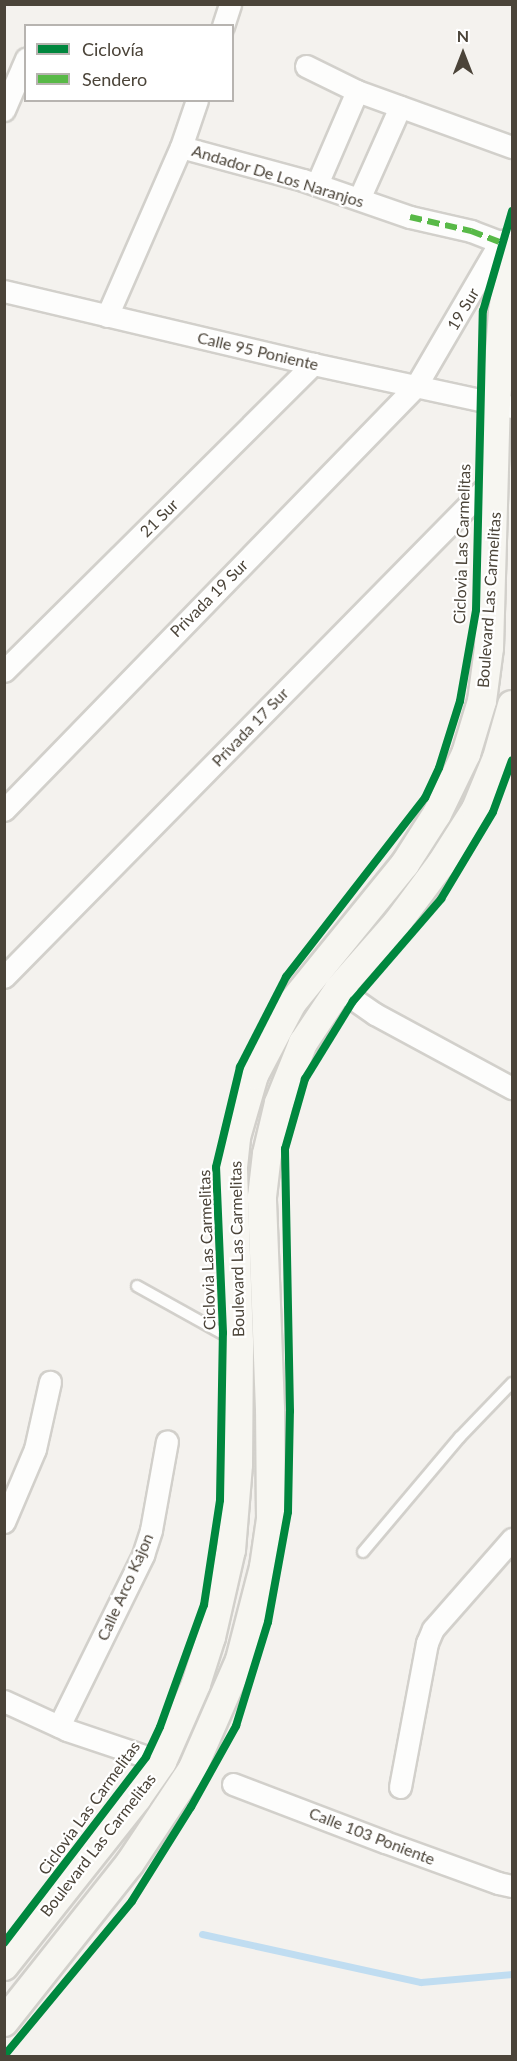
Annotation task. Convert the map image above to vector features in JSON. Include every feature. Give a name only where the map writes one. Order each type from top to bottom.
[{"type":"main road","name":"Boulevard Las Carmelitas","points":[[4,1966],[137,1798],[162,1762],[196,1684],[211,1637],[231,1550],[238,1464],[238,1342],[233,1167],[236,1137],[254,1075],[292,1003],[405,864],[437,814],[466,754],[482,701],[489,648],[496,477],[504,405],[503,312],[508,244]]},
{"type":"main road","name":"Boulevard Las Carmelitas","points":[[4,2022],[130,1863],[192,1770],[240,1660],[264,1568],[271,1519],[262,1197],[267,1154],[279,1104],[303,1043],[339,990],[396,923],[441,864],[476,809],[497,758],[513,705]]},
{"type":"main road","points":[[275,1033],[303,1043]]},
{"type":"street","points":[[224,24],[230,4]]},
{"type":"street","points":[[4,110],[24,64]]},
{"type":"street","points":[[306,66],[357,91],[513,147]]},
{"type":"street","points":[[317,184],[357,91]]},
{"type":"street","points":[[107,316],[181,147],[196,102]]},
{"type":"street","points":[[358,200],[400,107]]},
{"type":"street","name":"Andador De Los Naranjos","points":[[181,147],[317,184],[410,217],[471,231],[508,244]]},
{"type":"street","name":"19 Sur","points":[[416,386],[508,244]]},
{"type":"street","name":"Calle 95 Poniente","points":[[4,291],[313,364],[504,405]]},
{"type":"street","name":"21 Sur","points":[[4,671],[313,364]]},
{"type":"street","name":"Privada 19 Sur","points":[[4,810],[416,386]]},
{"type":"street","name":"Privada 17 Sur","points":[[4,977],[496,477]]},
{"type":"street","points":[[339,990],[375,1014],[513,1088]]},
{"type":"street","points":[[4,1522],[35,1449],[50,1382]]},
{"type":"street","name":"Calle Arco Kajon","points":[[59,1725],[143,1555],[151,1530],[167,1441]]},
{"type":"street","points":[[400,1787],[426,1643],[433,1629],[513,1539]]},
{"type":"street","points":[[4,1701],[59,1725],[162,1762]]},
{"type":"street","name":"Calle 103 Poniente","points":[[233,1784],[385,1842],[498,1883],[513,1886]]},
{"type":"lane","points":[[137,1286],[238,1342]]},
{"type":"lane","points":[[363,1552],[460,1437],[513,1383]]},
{"type":"waterway","points":[[202,1934],[421,1982],[512,1974]]},
{"type":"marked path","points":[[410,217],[471,231],[500,242]]},
{"type":"cycle path","name":"Ciclovia Las Carmelitas","points":[[4,1943],[146,1757],[160,1727],[204,1605],[220,1500],[223,1333],[216,1167],[240,1067],[286,977],[425,798],[439,768],[460,701],[476,610],[483,311],[512,211]]},
{"type":"cycle path","points":[[4,2056],[132,1901],[191,1807],[236,1726],[268,1622],[288,1512],[290,1411],[285,1149],[305,1079],[353,1001],[441,899],[493,812],[512,760]]}]
